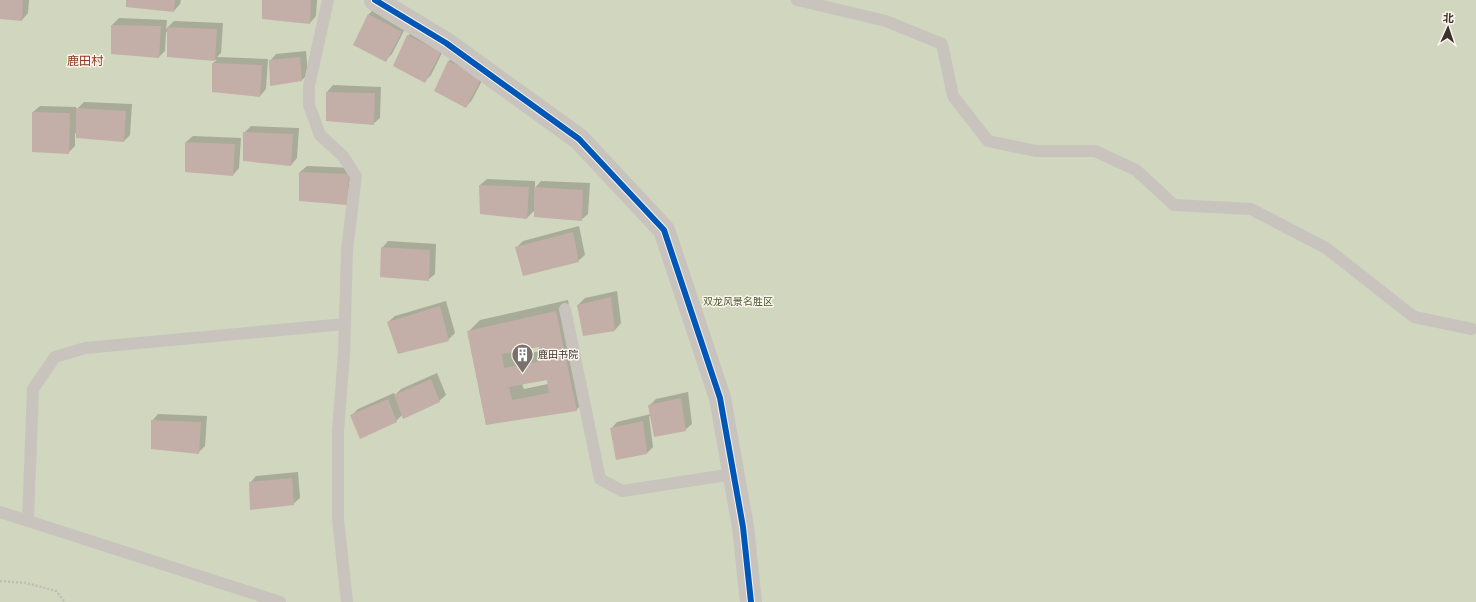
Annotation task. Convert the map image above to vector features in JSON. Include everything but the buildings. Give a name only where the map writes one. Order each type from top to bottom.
[{"type":"street","points":[[375,0],[446,43],[579,139],[664,230],[720,398],[744,527],[751,602]]},
{"type":"lane","points":[[328,0],[309,86],[309,105],[320,135],[343,156],[356,176],[347,250],[345,324],[338,431],[338,519],[347,602]]},
{"type":"lane","points":[[797,0],[886,21],[942,44],[953,96],[988,141],[1036,150],[1095,151],[1136,170],[1174,204],[1251,209],[1326,248],[1414,317],[1472,330]]},
{"type":"lane","points":[[565,310],[600,479],[622,491],[734,474]]},
{"type":"lane","points":[[28,521],[33,389],[55,357],[85,348],[345,324]]},
{"type":"lane","points":[[0,512],[280,602]]},
{"type":"path","points":[[0,581],[26,583],[56,591],[65,602]]},
{"type":"green space","name":"双龙风景名胜区","points":[[0,0],[1476,0],[1476,602],[0,602]]},
{"type":"cycle path","points":[[375,0],[446,43],[579,139],[664,230],[720,398],[743,527],[751,602]]},
{"type":"place","name":"鹿田书院","points":[[522,374]]},
{"type":"district","name":"鹿田村","points":[[85,61]]}]
